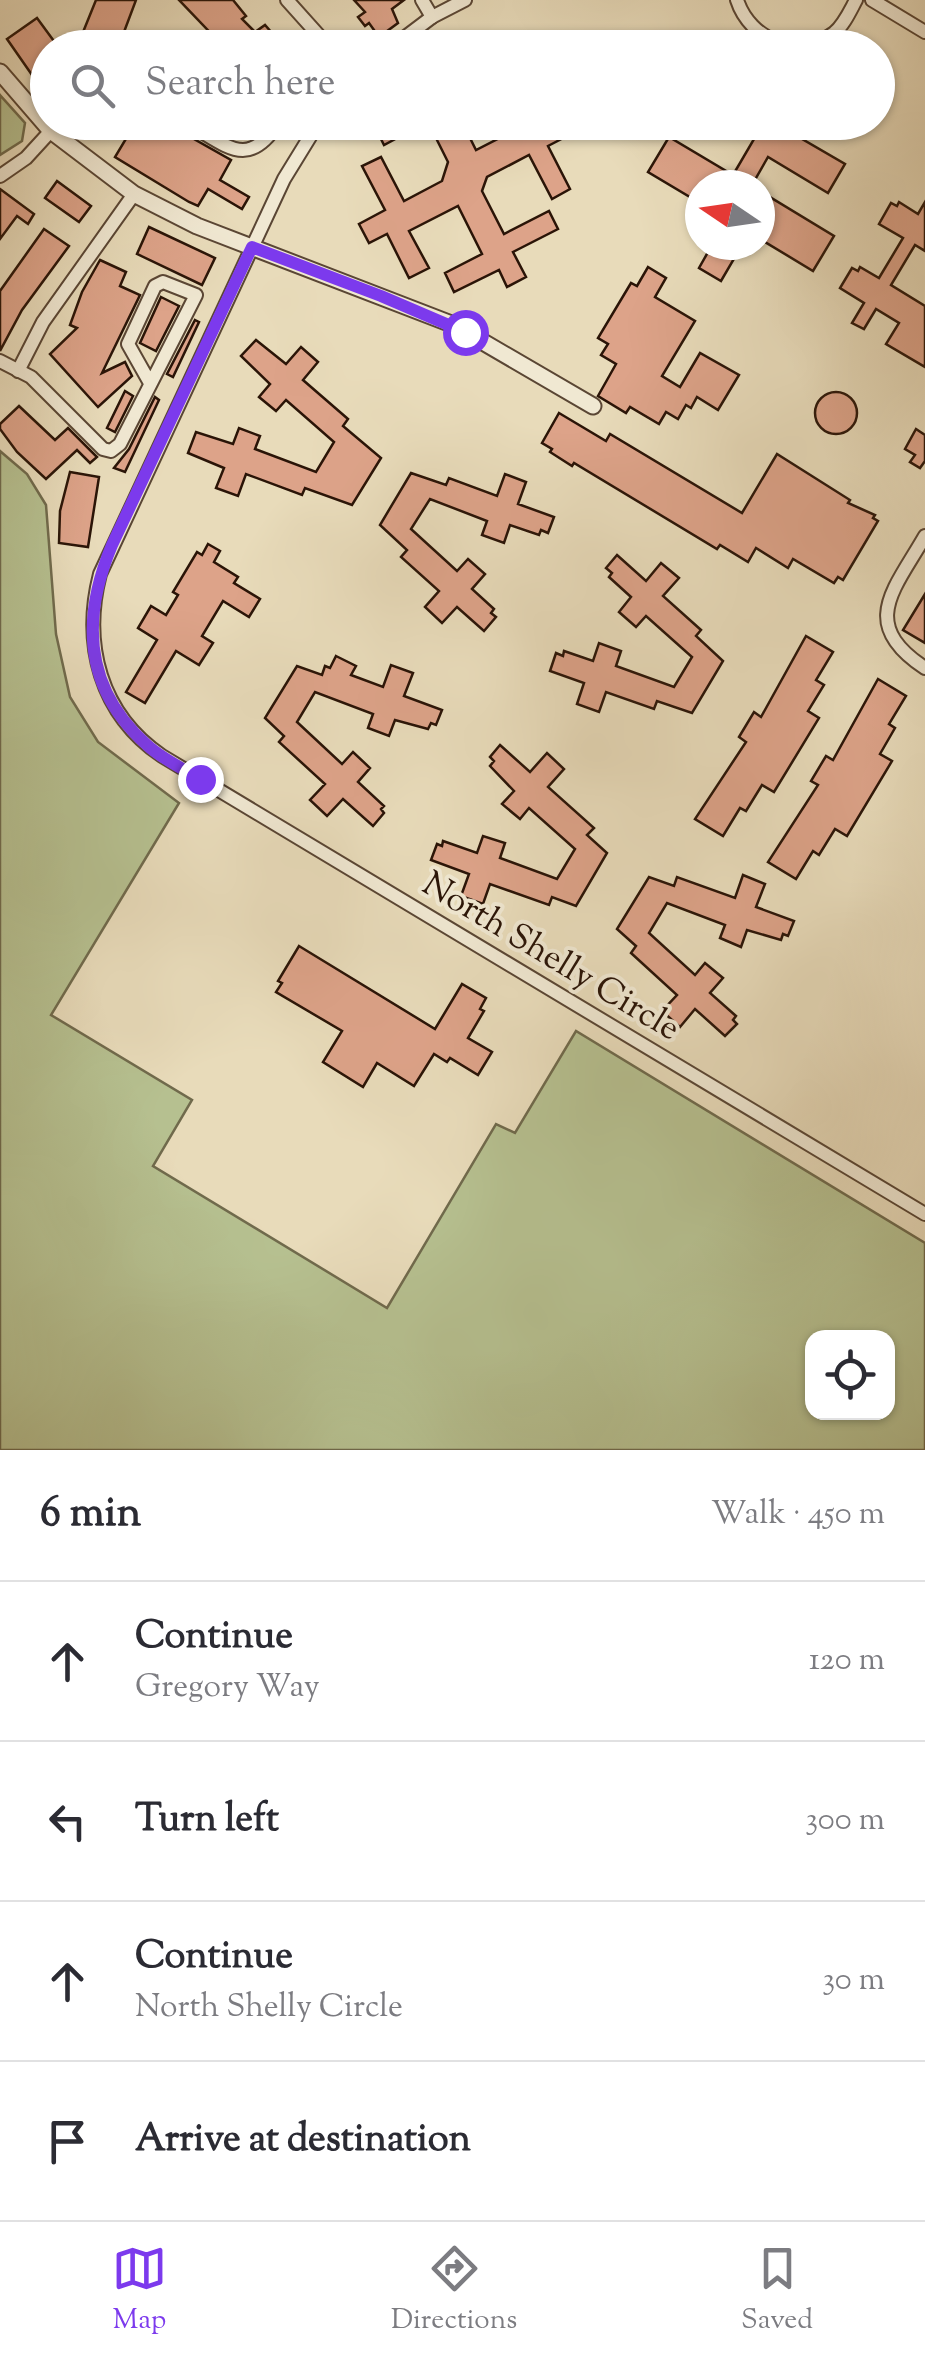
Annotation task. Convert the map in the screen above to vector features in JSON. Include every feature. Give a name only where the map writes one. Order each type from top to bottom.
[{"type":"street","points":[[287,0],[313,30]]},
{"type":"street","points":[[422,0],[432,17]]},
{"type":"street","points":[[415,30],[465,0]]},
{"type":"street","points":[[737,0],[742,16],[757,30]]},
{"type":"street","points":[[837,30],[856,0]]},
{"type":"street","points":[[872,0],[925,32]]},
{"type":"street","points":[[0,72],[30,102]]},
{"type":"street","points":[[0,176],[43,140]]},
{"type":"street","points":[[70,140],[134,194],[196,226],[454,325],[593,406]]},
{"type":"street","points":[[222,140],[244,151],[260,147],[265,140]]},
{"type":"street","name":"North Shelly Circle","points":[[308,140],[284,179],[112,545],[94,597],[92,644],[103,685],[119,714],[150,748],[925,1214]]},
{"type":"street","points":[[18,370],[43,322],[134,194]]},
{"type":"street","points":[[0,361],[31,377],[103,450],[112,451],[120,444],[196,295],[163,282],[155,286],[128,344],[150,383]]},
{"type":"street","points":[[925,536],[889,598],[886,614],[896,646],[925,668]]},
{"type":"green space","points":[[0,95],[25,123],[22,141],[0,155]]},
{"type":"green space","points":[[0,451],[27,474],[46,505],[56,634],[70,697],[98,742],[179,803],[51,1015],[192,1100],[153,1166],[387,1308],[496,1124],[515,1133],[576,1031],[925,1243],[925,1450],[0,1450]]},
{"type":"building","points":[[96,0],[136,0],[125,30],[84,30]]},
{"type":"building","points":[[179,0],[233,0],[246,16],[242,19],[253,30],[208,30]]},
{"type":"building","points":[[354,0],[404,0],[392,9],[398,23],[388,30],[374,30],[369,23],[365,26],[358,17],[365,12]]},
{"type":"building","points":[[37,18],[46,30],[30,30],[30,72],[7,39]]},
{"type":"building","points":[[125,140],[196,140],[231,160],[220,180],[249,197],[242,209],[208,189],[198,206],[115,157]]},
{"type":"building","points":[[437,140],[471,140],[476,150],[496,140],[560,140],[548,146],[570,189],[552,199],[529,155],[487,177],[482,191],[504,234],[549,211],[558,229],[513,252],[526,277],[507,287],[499,270],[454,292],[445,273],[482,254],[458,206],[409,231],[429,268],[409,278],[387,234],[369,243],[359,224],[385,210],[362,166],[381,157],[404,201],[442,181],[448,162]]},
{"type":"building","points":[[667,140],[674,140],[725,170],[685,170],[685,194],[648,172]]},
{"type":"building","points":[[753,140],[804,140],[845,164],[828,193],[768,157],[761,170],[736,170]]},
{"type":"building","points":[[57,181],[91,206],[79,222],[45,198]]},
{"type":"building","points":[[0,189],[34,214],[28,224],[17,216],[0,239]]},
{"type":"building","points":[[775,200],[834,236],[813,271],[775,248]]},
{"type":"building","points":[[899,202],[918,214],[925,202],[925,251],[915,245],[891,285],[925,306],[925,367],[886,344],[899,323],[876,309],[864,329],[852,323],[864,303],[840,288],[852,268],[858,271],[860,267],[879,278],[903,238],[879,224],[891,203],[897,206]]},
{"type":"building","points":[[149,227],[215,258],[202,285],[137,254]]},
{"type":"building","points":[[44,229],[69,246],[22,310],[0,351],[0,291]]},
{"type":"building","points":[[100,260],[126,272],[120,286],[140,295],[102,373],[125,362],[132,376],[98,407],[50,354],[77,328],[70,325]]},
{"type":"building","points":[[704,260],[733,260],[721,281],[699,268]]},
{"type":"building","points":[[648,267],[666,278],[655,297],[695,321],[662,376],[680,387],[700,353],[739,375],[718,410],[697,397],[691,408],[686,405],[678,419],[666,412],[659,424],[630,407],[626,413],[598,396],[616,364],[601,355],[608,344],[598,338],[631,283],[637,286]]},
{"type":"building","points":[[161,297],[179,306],[156,351],[140,343]]},
{"type":"building","points":[[195,320],[199,322],[173,377],[167,374]]},
{"type":"building","points":[[256,340],[286,364],[301,347],[318,362],[303,380],[348,419],[343,426],[381,458],[352,505],[305,488],[302,495],[246,474],[238,496],[216,488],[224,468],[188,453],[196,432],[233,444],[239,428],[260,436],[255,449],[316,472],[334,442],[286,400],[276,411],[259,397],[270,384],[241,356]]},
{"type":"building","points":[[125,391],[133,396],[115,432],[107,428]]},
{"type":"building","points":[[836,392],[851,398],[857,413],[851,428],[836,434],[821,428],[815,413],[821,398]]},
{"type":"building","points":[[155,397],[159,400],[125,472],[114,468],[129,449]]},
{"type":"building","points":[[19,406],[55,440],[68,428],[97,457],[90,463],[77,450],[46,479],[17,452],[0,429],[0,424]]},
{"type":"building","points":[[559,413],[606,441],[610,434],[742,513],[777,454],[850,500],[848,503],[875,515],[873,518],[878,521],[843,580],[838,577],[834,583],[793,559],[788,568],[756,548],[748,562],[720,545],[717,549],[550,452],[552,449],[542,443]]},
{"type":"building","points":[[916,429],[925,435],[925,461],[920,468],[910,462],[915,455],[905,449]]},
{"type":"building","points":[[70,472],[99,477],[88,547],[59,543],[60,511]]},
{"type":"building","points":[[411,473],[446,485],[449,478],[497,496],[505,474],[526,482],[518,504],[554,517],[548,533],[541,530],[539,535],[510,525],[504,543],[482,535],[487,521],[430,499],[411,529],[457,571],[468,559],[485,574],[472,589],[494,609],[491,613],[496,617],[484,631],[457,607],[442,623],[425,607],[439,591],[401,557],[407,550],[380,525]]},
{"type":"building","points":[[208,544],[220,551],[214,562],[238,577],[234,583],[260,599],[249,617],[223,601],[202,636],[213,643],[199,665],[176,651],[145,703],[126,692],[157,640],[138,628],[151,606],[166,615],[178,595],[173,592],[197,552],[202,555]]},
{"type":"building","points":[[617,555],[646,581],[661,563],[679,578],[663,596],[701,630],[696,636],[723,661],[692,713],[657,701],[654,709],[606,692],[599,712],[577,704],[584,683],[550,671],[556,653],[563,656],[564,651],[593,661],[599,643],[621,651],[616,666],[674,687],[692,657],[646,616],[636,627],[619,612],[631,597],[609,577],[612,573],[606,568]]},
{"type":"building","points":[[925,594],[925,643],[903,630]]},
{"type":"building","points":[[806,636],[833,652],[816,680],[824,685],[808,711],[819,718],[774,792],[762,785],[746,811],[740,808],[723,836],[695,819],[746,742],[739,737],[754,712],[761,717]]},
{"type":"building","points":[[336,656],[356,666],[351,675],[383,687],[391,665],[413,673],[404,696],[442,710],[436,725],[431,723],[428,729],[395,720],[389,736],[368,728],[373,714],[315,692],[297,722],[342,764],[353,752],[370,768],[358,782],[384,806],[384,813],[373,826],[343,799],[327,816],[310,800],[325,784],[279,742],[284,736],[265,718],[297,666],[322,675]]},
{"type":"building","points":[[878,679],[906,696],[889,724],[895,728],[880,754],[892,761],[847,836],[835,829],[819,855],[813,851],[796,879],[768,862],[818,785],[811,781],[826,756],[833,760]]},
{"type":"building","points":[[500,745],[530,772],[547,753],[564,769],[548,787],[594,828],[587,835],[607,853],[576,906],[552,897],[549,905],[490,884],[483,904],[461,896],[469,874],[431,860],[437,844],[442,846],[443,841],[477,853],[483,836],[505,843],[500,858],[557,879],[575,849],[529,808],[520,819],[502,804],[514,791],[490,766],[494,761],[490,757]]},
{"type":"building","points":[[743,875],[765,884],[756,907],[794,921],[788,936],[783,934],[781,940],[747,930],[741,947],[720,938],[725,925],[667,903],[649,933],[695,975],[705,963],[723,978],[710,993],[736,1016],[733,1020],[737,1024],[725,1036],[695,1009],[680,1027],[662,1011],[677,995],[631,953],[636,946],[617,929],[649,877],[674,886],[677,877],[735,898]]},
{"type":"building","points":[[299,946],[435,1029],[462,984],[486,998],[480,1009],[484,1011],[468,1038],[492,1052],[478,1075],[450,1058],[447,1062],[434,1054],[414,1086],[377,1063],[363,1087],[323,1062],[342,1031],[276,992],[282,983],[278,981]]},
{"type":"route","points":[[200,779],[150,748],[111,701],[92,644],[94,597],[112,545],[252,247],[465,332]]}]
